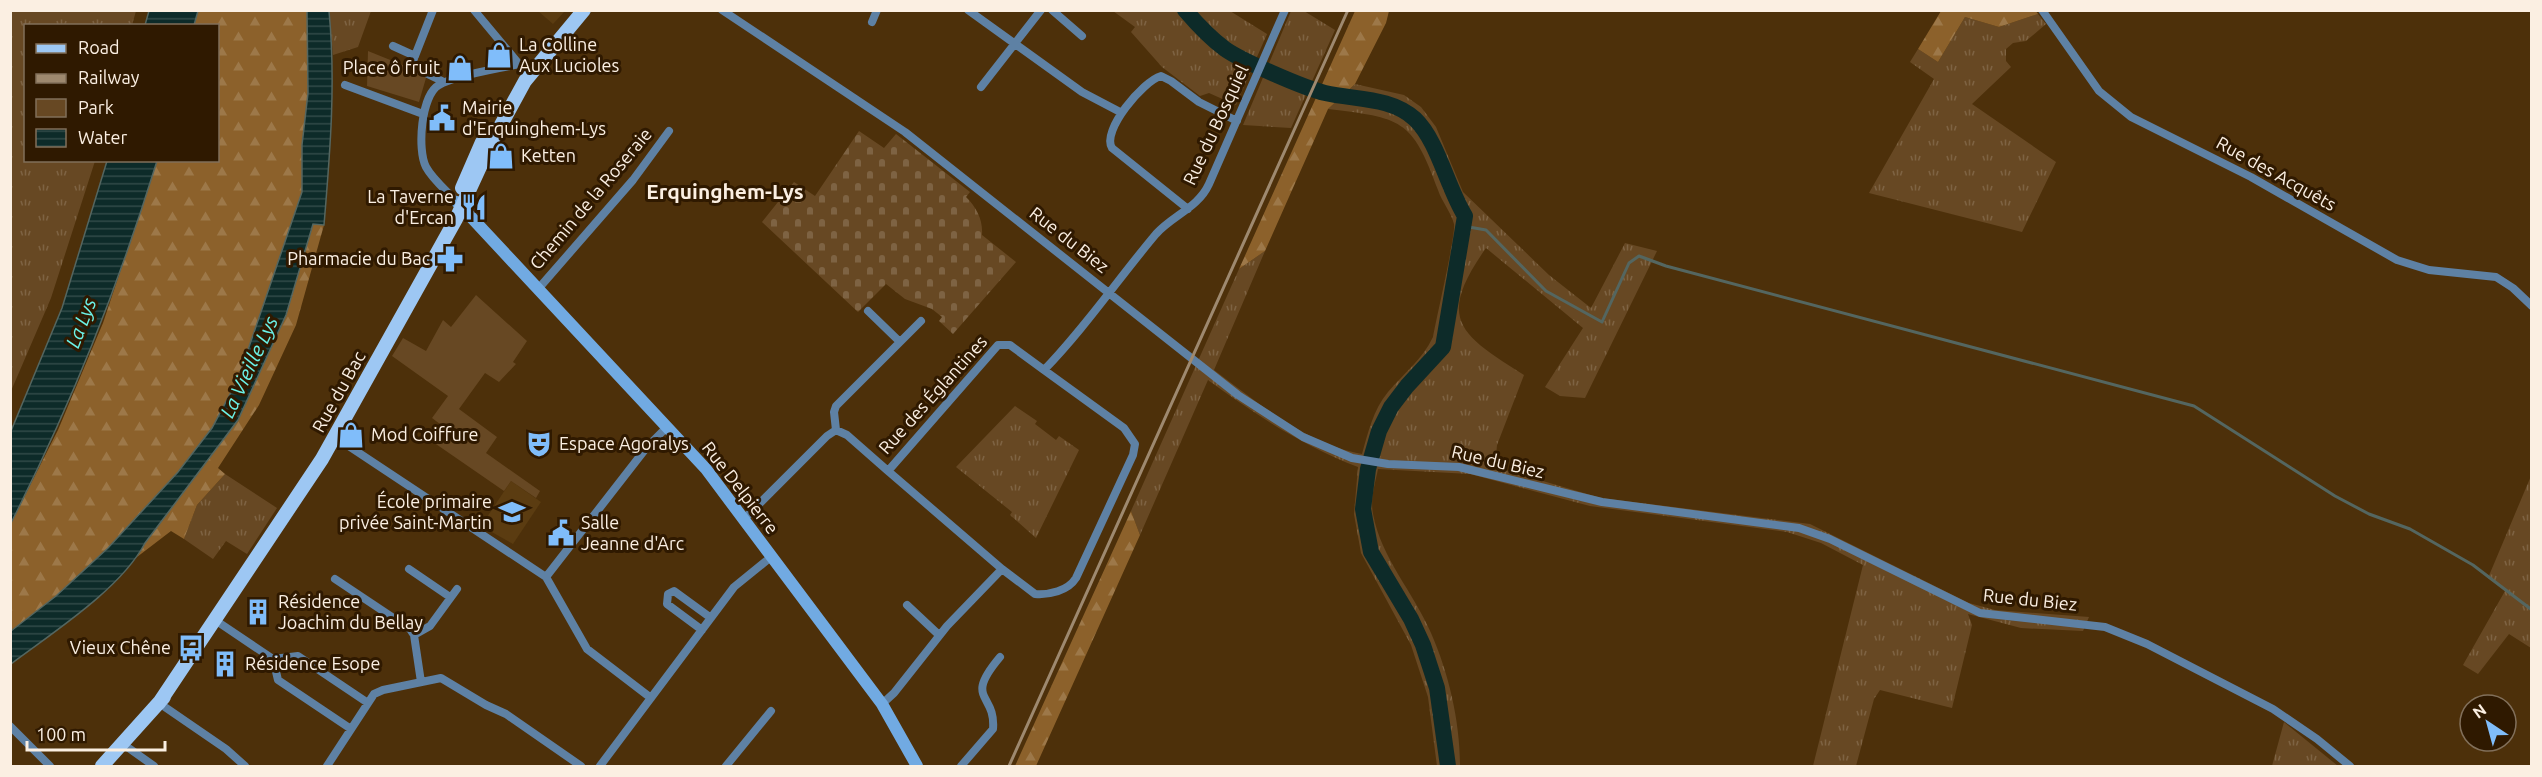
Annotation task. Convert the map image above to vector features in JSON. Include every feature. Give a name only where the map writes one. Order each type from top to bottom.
[{"type":"main road","points":[[524,69],[574,10]]},
{"type":"main road","points":[[524,69],[584,10]]},
{"type":"main road","name":"Rue du Bac","points":[[102,766],[203,654],[219,622],[335,437],[432,262],[490,145],[524,69]]},
{"type":"street","points":[[433,10],[411,66],[444,82]]},
{"type":"street","points":[[474,10],[524,69]]},
{"type":"street","name":"Rue du Biez","points":[[722,10],[905,132],[1249,403],[1320,446],[1362,461],[1378,464],[1460,467],[1596,501],[1773,524],[1808,531],[1980,613],[2087,623],[2123,633],[2273,709],[2317,739],[2350,766]]},
{"type":"street","points":[[872,22],[878,10]]},
{"type":"street","points":[[968,10],[1082,92],[1122,113]]},
{"type":"street","points":[[981,87],[1041,10]]},
{"type":"street","points":[[1052,10],[1082,36]]},
{"type":"street","name":"Rue du Bosquiel","points":[[1110,294],[1159,231],[1188,209],[1207,190],[1285,10]]},
{"type":"street","name":"Rue des Acquêts","points":[[2042,10],[2099,91],[2131,117],[2251,177],[2397,260],[2429,270],[2496,278],[2513,288],[2532,306]]},
{"type":"street","points":[[393,46],[415,56]]},
{"type":"street","points":[[459,205],[425,165],[423,114],[429,95],[444,82],[524,69]]},
{"type":"street","points":[[1188,209],[1110,145],[1110,132],[1122,113],[1146,85],[1161,76],[1199,102],[1237,121]]},
{"type":"street","points":[[345,85],[423,114]]},
{"type":"street","name":"Chemin de la Roseraie","points":[[539,288],[633,180],[669,132]]},
{"type":"street","name":"Rue Delpierre","points":[[459,205],[706,469],[882,704],[917,766]]},
{"type":"street","points":[[1044,370],[1110,294]]},
{"type":"street","points":[[868,311],[900,342]]},
{"type":"street","points":[[836,430],[834,412],[836,406],[921,321]]},
{"type":"street","name":"Rue des Églantines","points":[[998,345],[1010,345],[1124,428],[1133,439],[1135,451],[1074,582],[1059,591],[1035,594],[1002,569],[888,471],[998,345]]},
{"type":"street","points":[[546,577],[646,447],[667,426]]},
{"type":"street","points":[[743,520],[827,436],[836,430],[843,432],[888,471]]},
{"type":"street","points":[[335,437],[546,577],[587,649],[651,698]]},
{"type":"street","points":[[600,766],[734,586],[771,557]]},
{"type":"street","points":[[409,569],[450,597]]},
{"type":"street","points":[[882,704],[894,693],[939,635],[1002,569]]},
{"type":"street","points":[[335,579],[405,624],[414,635],[421,682]]},
{"type":"street","points":[[414,635],[430,626],[457,589]]},
{"type":"street","points":[[702,630],[667,604],[668,594],[674,591],[711,618]]},
{"type":"street","points":[[907,605],[939,635]]},
{"type":"street","points":[[219,622],[273,659],[298,656],[368,703]]},
{"type":"street","points":[[961,766],[993,729],[982,687],[988,671],[1000,657]]},
{"type":"street","points":[[273,659],[280,682],[351,729]]},
{"type":"street","points":[[327,766],[368,703],[380,691],[445,679],[482,703],[503,711],[581,766]]},
{"type":"street","points":[[159,703],[226,749],[245,766]]},
{"type":"street","points":[[726,766],[771,711]]},
{"type":"street","points":[[10,726],[50,766]]},
{"type":"street","points":[[123,744],[154,766]]},
{"type":"shaded area","points":[[538,11],[565,11],[553,24]]},
{"type":"shaded area","name":"École primaire privée Saint-Martin","points":[[511,481],[541,502],[513,544],[481,526]]},
{"type":"green space","points":[[11,10],[136,11],[132,24],[24,24],[24,162],[95,162],[51,298],[11,391]]},
{"type":"green space","points":[[2035,10],[2038,14],[1999,27],[1965,17],[1938,62],[1918,49],[1941,11]]},
{"type":"green space","points":[[198,11],[307,11],[308,93],[302,145],[302,192],[238,379],[212,428],[178,472],[108,548],[56,596],[11,631],[11,523],[58,430],[103,323],[157,162],[219,162],[219,24],[194,24]]},
{"type":"green space","points":[[329,11],[371,11],[358,47],[333,55]]},
{"type":"green space","points":[[1113,11],[1230,11],[1267,34],[1236,105],[1209,93],[1200,96],[1162,67],[1131,32],[1135,27]]},
{"type":"green space","points":[[1291,11],[1304,11],[1335,30],[1291,128],[1243,125]]},
{"type":"green space","points":[[1355,11],[1389,11],[1386,23],[1355,84],[1328,109],[1265,251],[1239,269]]},
{"type":"green space","points":[[2038,14],[2046,24],[2026,41],[2013,43],[2006,49],[2006,61],[2011,67],[1972,104],[2056,162],[2022,232],[1869,193],[1934,79],[1910,62],[1918,49],[1938,62],[1965,17],[1999,27]]},
{"type":"green space","points":[[368,51],[425,74],[426,78],[419,102],[367,86]]},
{"type":"green space","points":[[1355,84],[1404,95],[1421,107],[1436,127],[1463,192],[1549,275],[1591,308],[1625,243],[1657,251],[1585,398],[1560,396],[1545,387],[1583,328],[1486,248],[1462,292],[1459,309],[1462,323],[1470,336],[1484,348],[1524,375],[1497,445],[1495,467],[1601,498],[1810,524],[1969,603],[1995,610],[2089,617],[2083,631],[2021,628],[1968,614],[1972,625],[1952,708],[1880,690],[1874,699],[1856,766],[1813,766],[1863,565],[1821,543],[1787,532],[1590,506],[1470,474],[1378,469],[1372,503],[1377,530],[1390,560],[1431,633],[1452,698],[1458,732],[1460,766],[1437,766],[1428,697],[1411,645],[1361,553],[1354,514],[1358,467],[1280,429],[1208,380],[1140,535],[1131,511],[1239,269],[1265,251],[1214,370],[1302,432],[1322,442],[1362,454],[1378,406],[1429,345],[1433,337],[1449,260],[1454,224],[1429,166],[1411,135],[1401,126],[1388,120],[1372,115],[1328,109]]},
{"type":"green space","points":[[859,131],[884,148],[896,134],[970,192],[966,197],[978,214],[982,235],[1016,262],[953,334],[939,321],[942,317],[932,309],[905,299],[886,284],[858,312],[762,222],[794,182],[815,196]]},
{"type":"green space","points":[[313,224],[324,225],[296,325],[259,405],[218,468],[225,474],[197,505],[184,539],[171,531],[137,557],[145,543],[238,420],[286,315]]},
{"type":"green space","points":[[476,295],[527,341],[513,362],[516,364],[499,382],[485,373],[459,409],[497,437],[486,453],[540,491],[536,498],[511,481],[504,491],[433,442],[444,427],[432,418],[448,396],[392,356],[403,338],[426,351],[443,320],[451,327]]},
{"type":"green space","points":[[1015,406],[1037,421],[1035,424],[1056,440],[1059,436],[1079,450],[1036,538],[1010,515],[1012,512],[956,467]]},
{"type":"green space","points":[[225,474],[277,508],[247,554],[226,541],[213,559],[184,539],[197,505]]},
{"type":"green space","points":[[2531,476],[2531,648],[2509,634],[2478,674],[2463,665],[2505,591],[2488,578]]},
{"type":"green space","points":[[1131,511],[1140,535],[1036,766],[1015,766]]},
{"type":"green space","points":[[2284,722],[2338,766],[2272,766]]},
{"type":"water","points":[[149,10],[198,11],[194,24],[145,24]]},
{"type":"water","name":"La Vieille Lys","points":[[307,11],[329,11],[332,91],[328,171],[324,225],[313,224],[286,315],[238,420],[134,560],[103,593],[11,664],[11,631],[56,596],[108,548],[178,472],[212,428],[238,379],[302,192],[302,145],[308,93]]},
{"type":"water","name":"La Lys","points":[[107,162],[157,162],[126,255],[92,345],[54,434],[11,523],[11,431],[62,308]]},
{"type":"waterway","points":[[1185,10],[1219,45],[1259,67],[1315,90],[1373,100],[1406,112],[1415,119],[1430,139],[1465,216],[1443,347],[1407,386],[1391,407],[1379,431],[1368,469],[1363,509],[1371,552],[1411,619],[1423,645],[1437,688],[1448,766]]},
{"type":"waterway","points":[[1463,226],[1486,230],[1546,291],[1602,322],[1629,263],[1639,256],[1666,266],[2194,406],[2335,496],[2369,514],[2410,529],[2473,565],[2532,610]]},
{"type":"railway","points":[[1009,766],[1348,10]]},
{"type":"place","name":"La Colline Aux Lucioles","points":[[499,55]]},
{"type":"place","name":"Place ô fruit","points":[[460,68]]},
{"type":"place","name":"Mairie d'Erquinghem-Lys","points":[[442,118]]},
{"type":"place","name":"Ketten","points":[[501,156]]},
{"type":"place","name":"La Taverne d'Ercan","points":[[474,207]]},
{"type":"place","name":"Pharmacie du Bac","points":[[450,259]]},
{"type":"place","name":"Mod Coiffure","points":[[351,435]]},
{"type":"place","name":"Espace Agoralys","points":[[539,444]]},
{"type":"place","name":"École primaire privée Saint-Martin","points":[[512,512]]},
{"type":"place","name":"Salle Jeanne d'Arc","points":[[561,533]]},
{"type":"place","name":"Résidence Joachim du Bellay","points":[[258,612]]},
{"type":"place","name":"Vieux Chêne","points":[[191,648]]},
{"type":"place","name":"Résidence Esope","points":[[225,664]]},
{"type":"district","name":"Erquinghem-Lys","points":[[725,192]]}]
